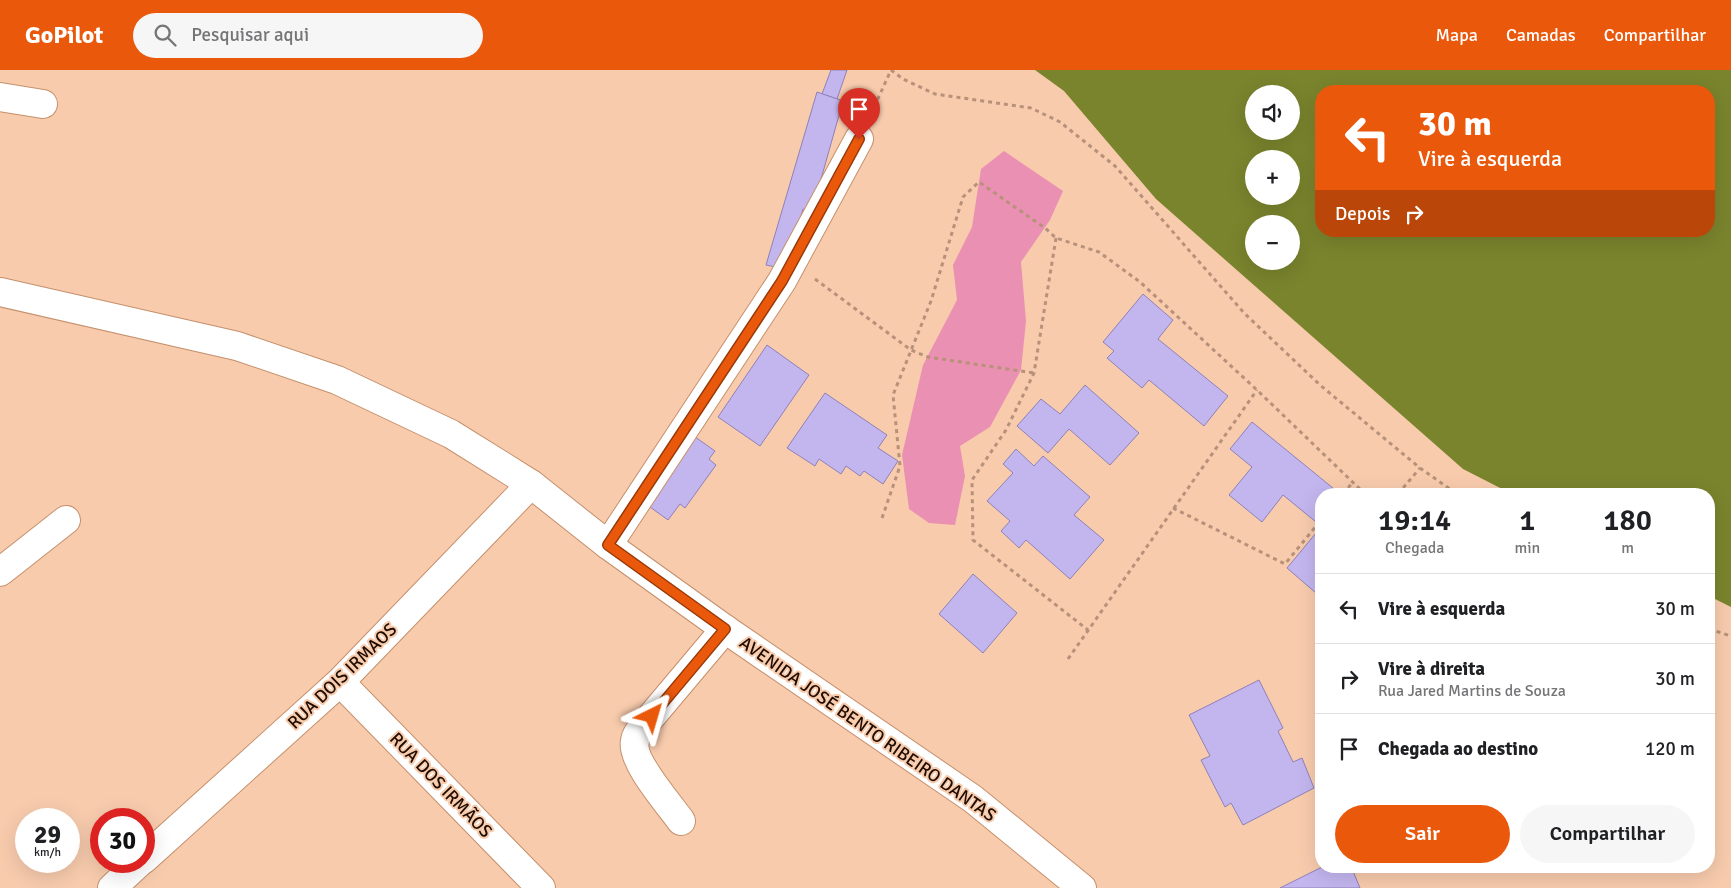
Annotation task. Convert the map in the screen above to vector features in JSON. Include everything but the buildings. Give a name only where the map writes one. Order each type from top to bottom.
[{"type":"street","points":[[0,97],[43,104]]},
{"type":"street","points":[[608,545],[793,263],[859,139]]},
{"type":"street","name":"AVENIDA JOSÉ BENTO RIBEIRO DANTAS","points":[[0,292],[237,346],[338,380],[451,434],[531,484],[608,545],[725,629],[972,800],[1082,888]]},
{"type":"street","name":"RUA DOIS IRMAOS","points":[[155,854],[340,682],[531,484]]},
{"type":"street","points":[[0,572],[66,520]]},
{"type":"street","points":[[681,821],[641,765],[634,741],[640,730],[725,629]]},
{"type":"street","name":"RUA DOS IRMÃOS","points":[[340,682],[541,888]]},
{"type":"path","points":[[859,139],[891,70],[903,79],[934,94],[1031,108],[1060,122],[1115,166],[1245,314],[1320,385],[1420,468],[1448,488]]},
{"type":"path","points":[[882,518],[900,466],[893,395],[931,301],[963,197],[978,182],[1045,228],[1056,238],[1099,252],[1140,282],[1359,488]]},
{"type":"path","points":[[1056,238],[1034,373],[1006,430],[972,480],[973,540],[1088,630]]},
{"type":"path","points":[[793,263],[911,350],[928,357],[1034,373]]},
{"type":"path","points":[[1068,659],[1257,390]]},
{"type":"path","points":[[1403,488],[1420,468]]},
{"type":"path","points":[[1348,488],[1353,482]]},
{"type":"path","points":[[1173,508],[1285,564],[1315,527]]},
{"type":"path","points":[[1715,631],[1731,636]]},
{"type":"shaded area","points":[[1035,70],[1731,70],[1731,607],[1715,599],[1715,488],[1500,488],[1463,469],[1156,199],[1064,91]]},
{"type":"shaded area","points":[[1004,151],[1063,191],[1050,220],[1021,262],[1026,321],[1021,370],[990,427],[960,446],[965,476],[955,525],[929,523],[909,509],[902,455],[923,365],[957,300],[953,265],[972,227],[981,169]]},
{"type":"route","points":[[652,716],[725,629],[608,545],[782,281],[859,139]]}]
